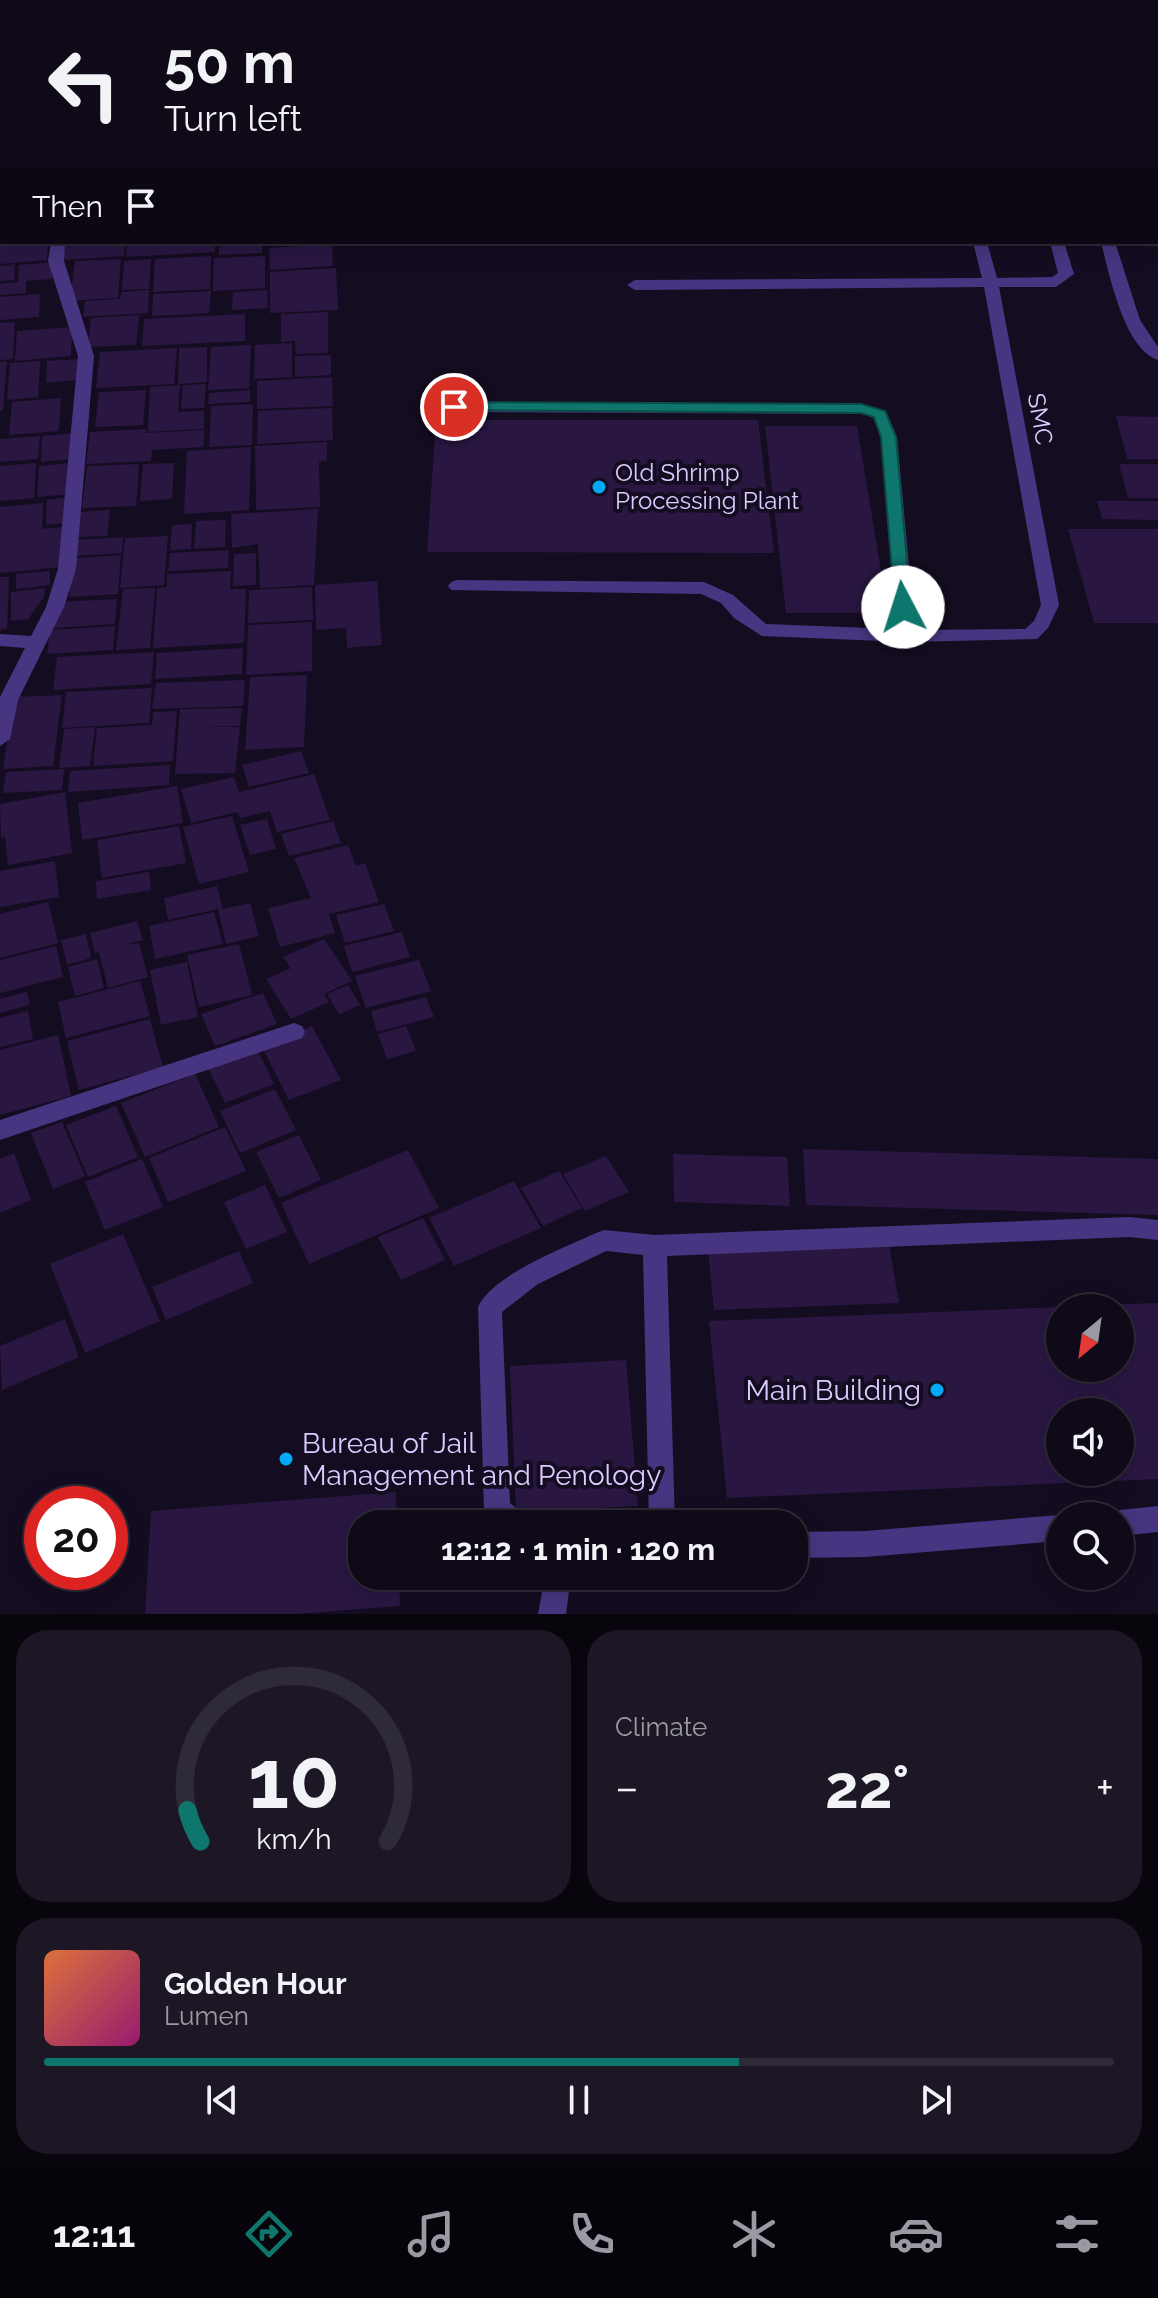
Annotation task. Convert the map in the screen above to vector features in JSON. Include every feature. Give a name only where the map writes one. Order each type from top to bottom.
[{"type":"street","points":[[0,739],[8,700],[55,607],[67,569],[86,356],[56,261],[58,244]]},
{"type":"street","name":"SMC","points":[[906,636],[1030,635],[1042,624],[1050,605],[991,284],[981,244]]},
{"type":"street","points":[[635,285],[991,284],[1062,279],[1066,274],[1058,244]]},
{"type":"street","points":[[1109,244],[1119,283],[1143,344],[1158,355]]},
{"type":"street","points":[[454,407],[861,409],[880,414],[889,437],[906,636],[762,630],[740,614],[727,599],[704,588],[457,586]]},
{"type":"street","points":[[0,640],[35,643]]},
{"type":"street","points":[[0,1130],[294,1032]]},
{"type":"street","points":[[498,1510],[490,1307],[529,1276],[604,1240],[655,1246],[1129,1227],[1158,1230]]},
{"type":"street","points":[[655,1246],[662,1510]]},
{"type":"street","points":[[1134,1522],[1158,1519]]},
{"type":"street","points":[[808,1545],[865,1544],[1046,1529]]},
{"type":"street","points":[[552,1614],[556,1590]]},
{"type":"building","points":[[0,244],[48,244],[47,260],[0,264]]},
{"type":"building","points":[[62,244],[125,244],[124,256],[61,260]]},
{"type":"building","points":[[127,244],[215,244],[215,252],[126,257]]},
{"type":"building","points":[[219,244],[262,244],[262,253],[219,255]]},
{"type":"building","points":[[332,244],[333,266],[270,270],[269,248]]},
{"type":"building","points":[[211,256],[210,289],[153,292],[155,259]]},
{"type":"building","points":[[265,256],[265,288],[213,291],[214,258]]},
{"type":"building","points":[[121,259],[118,298],[70,301],[75,261]]},
{"type":"building","points":[[151,259],[149,289],[122,290],[124,261]]},
{"type":"building","points":[[53,262],[52,279],[26,281],[26,293],[0,295],[0,284],[18,282],[19,265]]},
{"type":"building","points":[[15,264],[14,280],[0,281],[0,266]]},
{"type":"building","points":[[336,268],[338,310],[270,313],[270,272]]},
{"type":"building","points":[[149,290],[148,313],[83,317],[85,301],[120,299],[122,292]]},
{"type":"building","points":[[267,290],[268,308],[232,310],[233,292]]},
{"type":"building","points":[[211,291],[209,313],[152,316],[153,294]]},
{"type":"building","points":[[40,294],[39,317],[0,320],[0,297]]},
{"type":"building","points":[[328,312],[328,353],[296,354],[295,341],[281,342],[281,314]]},
{"type":"building","points":[[245,314],[245,341],[142,346],[144,319]]},
{"type":"building","points":[[139,315],[136,345],[88,347],[91,318]]},
{"type":"building","points":[[15,322],[13,359],[0,360],[0,323]]},
{"type":"building","points":[[72,327],[71,356],[15,361],[17,331]]},
{"type":"building","points":[[292,343],[292,377],[254,379],[255,345]]},
{"type":"building","points":[[251,345],[249,388],[208,390],[211,347]]},
{"type":"building","points":[[207,347],[207,382],[178,384],[179,348]]},
{"type":"building","points":[[177,348],[174,384],[96,388],[100,352]]},
{"type":"building","points":[[331,355],[331,375],[295,377],[295,356]]},
{"type":"building","points":[[79,359],[78,380],[46,383],[47,361]]},
{"type":"building","points":[[7,361],[3,410],[0,411],[0,362]]},
{"type":"building","points":[[40,361],[38,397],[7,400],[10,363]]},
{"type":"building","points":[[332,377],[333,406],[257,409],[257,381]]},
{"type":"building","points":[[206,384],[204,408],[181,409],[183,385]]},
{"type":"building","points":[[180,385],[178,412],[204,411],[204,429],[148,432],[150,387]]},
{"type":"building","points":[[146,390],[143,425],[95,427],[99,392]]},
{"type":"building","points":[[250,390],[250,402],[208,404],[209,393]]},
{"type":"building","points":[[61,398],[59,431],[9,435],[12,402]]},
{"type":"building","points":[[253,404],[252,445],[209,447],[211,406]]},
{"type":"building","points":[[332,408],[333,440],[257,444],[258,411]]},
{"type":"building","points":[[1116,416],[1158,417],[1158,459],[1127,459]]},
{"type":"building","name":"Old Shrimp Processing Plant","points":[[436,420],[758,420],[774,553],[427,552]]},
{"type":"building","points":[[765,426],[857,426],[888,613],[786,613]]},
{"type":"building","points":[[146,429],[146,433],[205,430],[203,447],[152,450],[151,461],[86,464],[90,432]]},
{"type":"building","points":[[75,433],[73,459],[41,462],[42,436]]},
{"type":"building","points":[[40,436],[38,459],[0,462],[0,439]]},
{"type":"building","points":[[327,442],[327,461],[319,462],[320,507],[256,510],[255,446]]},
{"type":"building","points":[[251,447],[249,510],[184,514],[187,451]]},
{"type":"building","points":[[36,463],[34,498],[0,501],[0,466]]},
{"type":"building","points":[[70,463],[70,494],[37,497],[39,466]]},
{"type":"building","points":[[174,463],[172,499],[140,501],[143,464]]},
{"type":"building","points":[[139,464],[136,506],[82,508],[87,466]]},
{"type":"building","points":[[1119,464],[1158,464],[1158,498],[1128,498]]},
{"type":"building","points":[[68,497],[67,523],[46,525],[47,500]]},
{"type":"building","points":[[1097,501],[1158,501],[1158,520],[1102,519]]},
{"type":"building","points":[[43,503],[42,529],[62,527],[61,567],[0,573],[0,507]]},
{"type":"building","points":[[318,509],[314,585],[260,588],[258,544],[232,548],[231,514]]},
{"type":"building","points":[[110,510],[107,536],[77,537],[80,512]]},
{"type":"building","points":[[226,520],[225,547],[194,549],[196,521]]},
{"type":"building","points":[[192,524],[191,549],[170,550],[172,525]]},
{"type":"building","points":[[1068,529],[1158,529],[1158,623],[1094,623]]},
{"type":"building","points":[[168,536],[164,585],[120,588],[125,538]]},
{"type":"building","points":[[123,537],[122,553],[75,556],[77,540]]},
{"type":"building","points":[[229,550],[228,568],[168,571],[170,553]]},
{"type":"building","points":[[256,553],[256,585],[233,586],[234,554]]},
{"type":"building","points":[[121,555],[118,594],[69,597],[74,558]]},
{"type":"building","points":[[50,571],[50,585],[16,589],[16,574]]},
{"type":"building","points":[[231,571],[230,589],[246,589],[244,643],[153,648],[157,588],[167,587],[167,574]]},
{"type":"building","points":[[0,577],[9,577],[7,629],[0,630]]},
{"type":"building","points":[[377,581],[382,645],[347,648],[346,628],[316,630],[315,585]]},
{"type":"building","points":[[312,587],[313,620],[248,623],[249,590]]},
{"type":"building","points":[[45,588],[44,597],[28,619],[11,621],[11,592]]},
{"type":"building","points":[[155,588],[150,648],[116,650],[123,589]]},
{"type":"building","points":[[117,599],[115,624],[54,628],[58,602]]},
{"type":"building","points":[[312,622],[312,671],[246,675],[248,625]]},
{"type":"building","points":[[115,626],[113,650],[47,654],[50,630]]},
{"type":"building","points":[[243,648],[242,674],[155,679],[157,653]]},
{"type":"building","points":[[154,652],[151,684],[53,690],[57,657]]},
{"type":"building","points":[[307,675],[304,747],[245,750],[250,677]]},
{"type":"building","points":[[245,680],[243,706],[152,709],[156,683]]},
{"type":"building","points":[[152,688],[149,723],[62,728],[66,692]]},
{"type":"building","points":[[62,695],[53,766],[3,769],[14,697]]},
{"type":"building","points":[[242,708],[240,726],[192,727],[240,727],[235,773],[175,774],[180,709]]},
{"type":"building","points":[[177,711],[173,761],[93,766],[97,728],[152,725],[153,712]]},
{"type":"building","points":[[95,727],[90,766],[59,768],[64,729]]},
{"type":"building","points":[[301,751],[309,773],[249,787],[242,765]]},
{"type":"building","points":[[170,765],[169,785],[68,792],[70,771]]},
{"type":"building","points":[[64,769],[62,790],[3,793],[6,772]]},
{"type":"building","points":[[314,774],[330,820],[277,832],[270,811],[240,818],[237,812],[191,823],[181,789],[234,777],[239,792]]},
{"type":"building","points":[[177,786],[183,823],[82,840],[78,803]]},
{"type":"building","points":[[65,792],[72,853],[8,865],[5,837],[1,837],[0,804]]},
{"type":"building","points":[[232,816],[249,872],[199,884],[183,827]]},
{"type":"building","points":[[267,819],[276,849],[250,855],[240,825]]},
{"type":"building","points":[[333,821],[341,843],[289,856],[281,834]]},
{"type":"building","points":[[179,826],[186,863],[102,878],[97,840]]},
{"type":"building","points":[[348,845],[356,866],[365,863],[379,902],[329,914],[335,933],[280,947],[268,908],[311,898],[294,858]]},
{"type":"building","points":[[55,861],[59,897],[0,907],[0,871]]},
{"type":"building","points":[[149,872],[151,890],[97,899],[96,881]]},
{"type":"building","points":[[217,886],[223,909],[250,903],[259,936],[226,944],[218,909],[168,920],[164,898]]},
{"type":"building","points":[[48,902],[58,943],[0,958],[0,914]]},
{"type":"building","points":[[384,904],[394,931],[345,943],[336,915]]},
{"type":"building","points":[[214,912],[223,944],[155,959],[149,926]]},
{"type":"building","points":[[137,921],[143,940],[125,945],[139,943],[148,977],[108,988],[99,952],[95,953],[90,933]]},
{"type":"building","points":[[402,932],[410,957],[352,972],[344,946]]},
{"type":"building","points":[[86,934],[91,958],[67,965],[61,940]]},
{"type":"building","points":[[324,939],[352,981],[324,994],[329,1002],[291,1019],[266,979],[291,968],[283,957]]},
{"type":"building","points":[[239,944],[252,995],[199,1007],[187,955]]},
{"type":"building","points":[[56,946],[63,977],[0,993],[0,960]]},
{"type":"building","points":[[97,959],[104,988],[75,996],[68,967]]},
{"type":"building","points":[[419,960],[431,991],[366,1008],[355,976]]},
{"type":"building","points":[[187,962],[198,1017],[161,1025],[150,970]]},
{"type":"building","points":[[140,981],[150,1016],[66,1038],[58,1002]]},
{"type":"building","points":[[348,985],[360,1005],[339,1014],[327,994]]},
{"type":"building","points":[[27,992],[30,1005],[0,1013],[0,999]]},
{"type":"building","points":[[263,993],[277,1024],[215,1046],[201,1014]]},
{"type":"building","points":[[426,997],[434,1017],[377,1032],[371,1011]]},
{"type":"building","points":[[28,1011],[33,1039],[0,1047],[0,1018]]},
{"type":"building","points":[[150,1019],[163,1067],[79,1090],[67,1041]]},
{"type":"building","points":[[312,1026],[341,1080],[289,1100],[261,1045]]},
{"type":"building","points":[[406,1026],[416,1051],[387,1059],[378,1034]]},
{"type":"building","points":[[58,1035],[71,1096],[0,1115],[0,1050]]},
{"type":"building","points":[[256,1047],[274,1084],[225,1103],[207,1066]]},
{"type":"building","points":[[195,1074],[219,1127],[145,1157],[121,1103]]},
{"type":"building","points":[[275,1089],[296,1130],[240,1153],[220,1111]]},
{"type":"building","points":[[116,1106],[138,1157],[88,1177],[66,1125]]},
{"type":"building","points":[[62,1122],[85,1176],[53,1189],[31,1133]]},
{"type":"building","points":[[225,1127],[246,1171],[168,1202],[149,1158]]},
{"type":"building","points":[[299,1135],[321,1180],[279,1198],[256,1152]]},
{"type":"building","points":[[803,1149],[1158,1159],[1158,1215],[806,1205]]},
{"type":"building","points":[[408,1150],[439,1208],[309,1264],[281,1203]]},
{"type":"building","points":[[14,1153],[31,1200],[0,1213],[0,1159]]},
{"type":"building","points":[[673,1154],[787,1157],[790,1206],[674,1202]]},
{"type":"building","points":[[606,1156],[629,1192],[585,1211],[563,1174]]},
{"type":"building","points":[[142,1159],[163,1207],[105,1230],[85,1182]]},
{"type":"building","points":[[559,1171],[582,1208],[543,1226],[521,1188]]},
{"type":"building","points":[[514,1181],[541,1228],[454,1266],[429,1218]]},
{"type":"building","points":[[265,1185],[287,1232],[246,1249],[224,1202]]},
{"type":"building","points":[[423,1218],[445,1260],[401,1280],[378,1237]]},
{"type":"building","points":[[123,1234],[160,1321],[85,1353],[50,1264]]},
{"type":"building","points":[[889,1244],[899,1303],[714,1310],[708,1251]]},
{"type":"building","points":[[239,1251],[253,1283],[166,1320],[152,1287]]},
{"type":"building","name":"Main Building","points":[[1158,1303],[1158,1479],[1134,1480],[1134,1398],[1046,1398],[1046,1484],[727,1498],[709,1321],[1046,1308],[1046,1382],[1134,1382],[1134,1304]]},
{"type":"building","points":[[65,1319],[79,1357],[2,1390],[0,1346]]},
{"type":"building","points":[[626,1360],[638,1506],[516,1510],[510,1366]]},
{"type":"building","points":[[396,1492],[397,1510],[348,1510],[348,1590],[399,1590],[400,1606],[296,1614],[145,1614],[151,1511]]},
{"type":"place","name":"Old Shrimp Processing Plant","points":[[599,487]]},
{"type":"place","name":"Main Building","points":[[937,1390]]},
{"type":"place","name":"Bureau of Jail Management and Penology","points":[[286,1459]]},
{"type":"route","points":[[454,407],[861,409],[880,414],[889,437],[903,607]]}]
